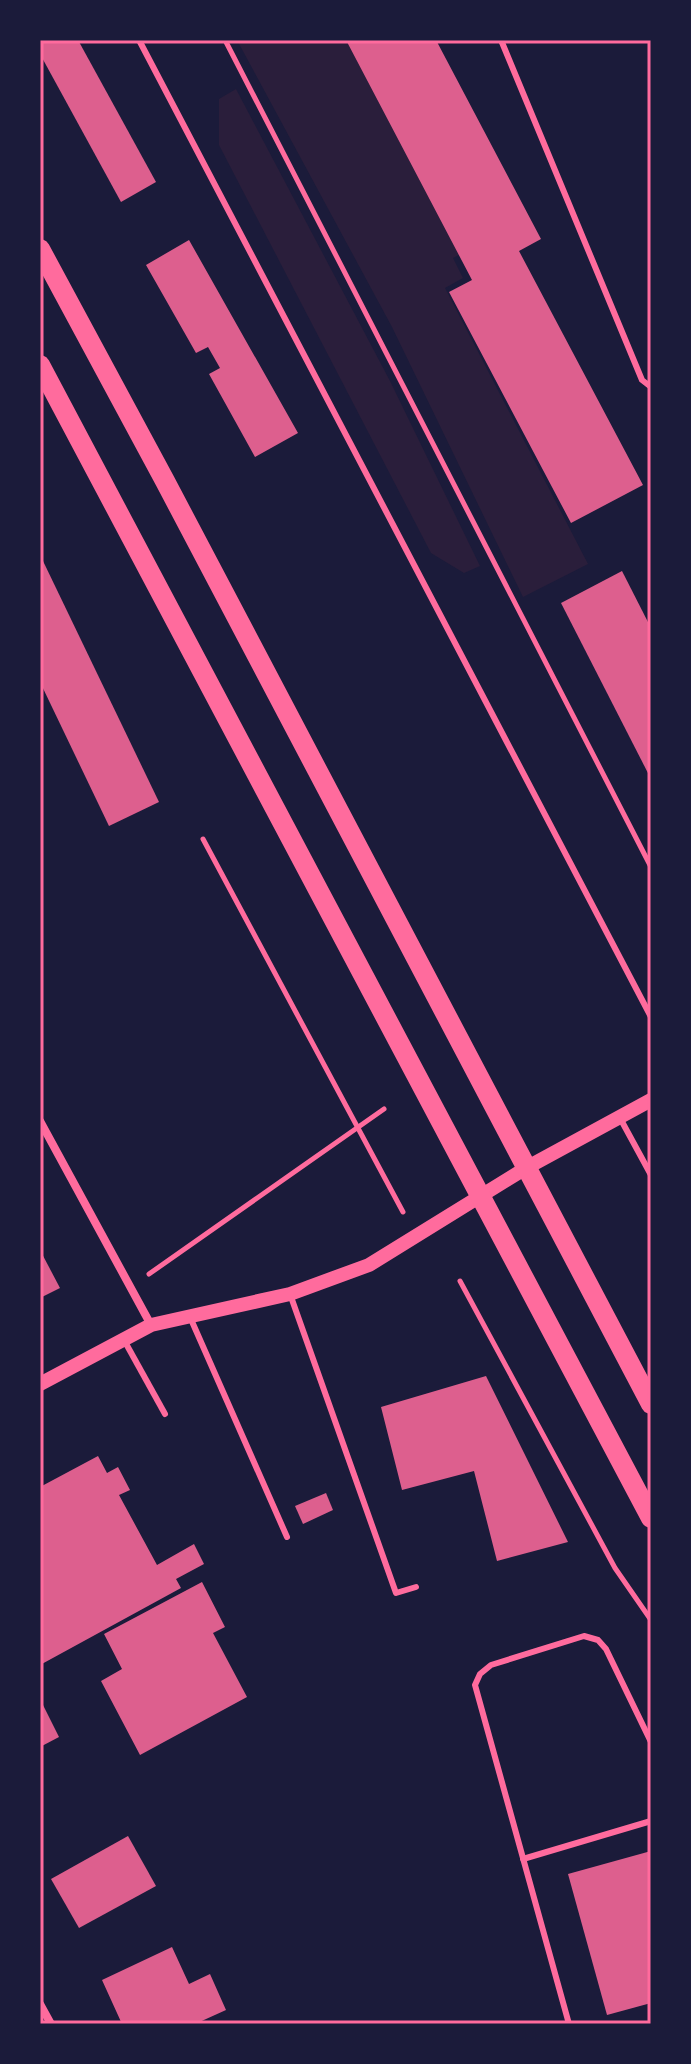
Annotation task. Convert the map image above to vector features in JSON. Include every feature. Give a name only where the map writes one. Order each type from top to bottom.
[{"type":"main road","points":[[40,249],[651,1404]]},
{"type":"main road","points":[[40,365],[651,1518]]},
{"type":"street","points":[[40,1384],[151,1325],[290,1294],[369,1265],[526,1168],[651,1100]]},
{"type":"street","points":[[40,1121],[151,1325]]},
{"type":"street","points":[[40,2004],[51,2024]]},
{"type":"lane","points":[[139,40],[651,1017]]},
{"type":"lane","points":[[501,40],[642,380],[651,387]]},
{"type":"lane","points":[[619,1117],[651,1175]]},
{"type":"lane","points":[[290,1294],[396,1593],[416,1587]]},
{"type":"lane","points":[[190,1317],[287,1537]]},
{"type":"lane","points":[[124,1340],[165,1414]]},
{"type":"lane","points":[[569,2024],[475,1685],[480,1674],[491,1665],[584,1636],[598,1640],[606,1649],[651,1742]]},
{"type":"lane","points":[[523,1859],[651,1821]]},
{"type":"path","points":[[225,40],[651,867]]},
{"type":"path","points":[[203,839],[403,1212]]},
{"type":"path","points":[[131,1287],[384,1109]]},
{"type":"path","points":[[460,1281],[615,1568],[651,1620]]},
{"type":"shaded area","points":[[237,40],[354,40],[465,252],[453,258],[463,278],[445,288],[588,564],[523,597],[392,327]]},
{"type":"shaded area","points":[[236,89],[390,381],[480,566],[464,573],[431,553],[219,145],[219,99]]},
{"type":"building","points":[[40,40],[78,40],[156,182],[121,202],[40,54]]},
{"type":"building","points":[[346,40],[436,40],[541,239],[519,251],[643,485],[571,523],[449,292],[472,280]]},
{"type":"building","points":[[189,240],[298,433],[255,457],[209,374],[220,368],[208,347],[196,353],[146,265]]},
{"type":"building","points":[[43,561],[159,802],[109,826],[40,682],[40,562]]},
{"type":"building","points":[[622,571],[651,628],[651,779],[561,603]]},
{"type":"building","points":[[40,1250],[60,1288],[40,1298]]},
{"type":"building","points":[[486,1376],[568,1542],[497,1561],[474,1471],[402,1490],[381,1407]]},
{"type":"building","points":[[98,1456],[107,1473],[118,1467],[130,1490],[119,1495],[157,1565],[194,1544],[204,1564],[176,1579],[181,1588],[40,1665],[40,1487]]},
{"type":"building","points":[[326,1493],[333,1510],[303,1524],[295,1506]]},
{"type":"building","points":[[202,1582],[225,1627],[213,1633],[247,1697],[140,1755],[101,1681],[122,1669],[104,1634]]},
{"type":"building","points":[[40,1699],[59,1737],[40,1747]]},
{"type":"building","points":[[128,1836],[156,1886],[79,1928],[51,1879]]},
{"type":"building","points":[[651,1851],[651,2003],[607,2015],[568,1874]]},
{"type":"building","points":[[172,1947],[189,1984],[210,1974],[226,2010],[195,2024],[122,2024],[102,1980]]}]
